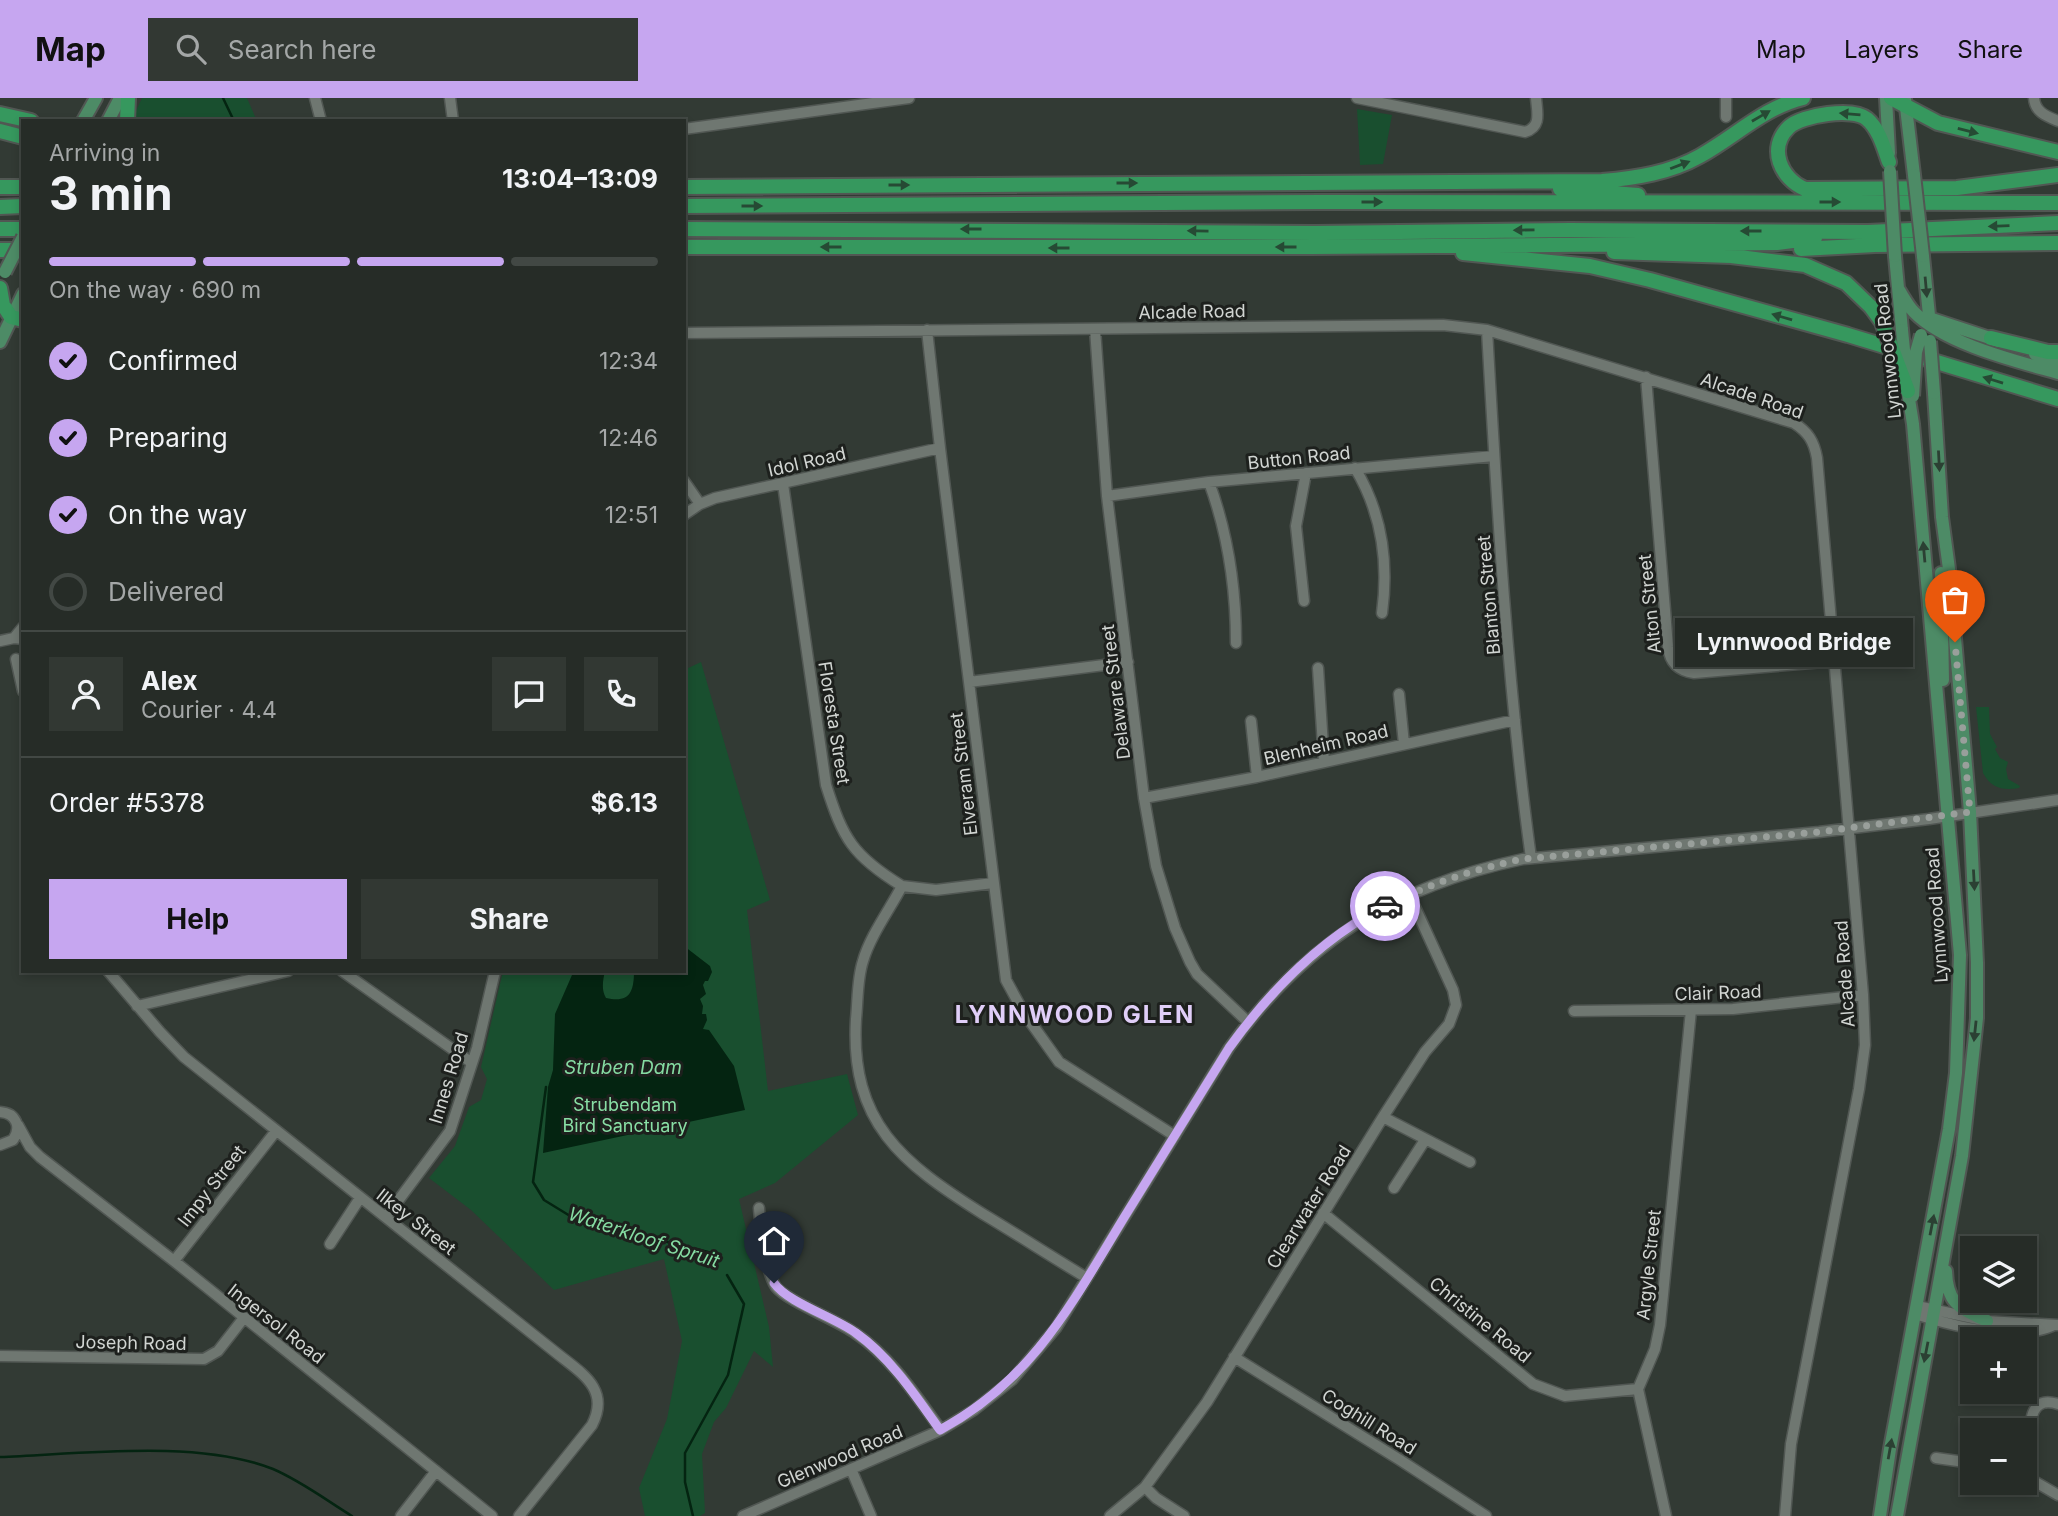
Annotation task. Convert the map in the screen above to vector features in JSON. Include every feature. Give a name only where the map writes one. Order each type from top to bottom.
[{"type":"highway","points":[[127,119],[128,98]]},
{"type":"highway","points":[[686,187],[1602,181],[1632,178],[1666,170],[1698,157],[1761,115],[1803,98]]},
{"type":"highway","points":[[1891,98],[1905,102],[1938,123],[2058,152]]},
{"type":"highway","points":[[1889,167],[1870,120],[1862,114],[1848,113],[1804,119],[1784,134],[1778,150],[1782,171],[1789,180],[1805,189],[1957,188],[2058,175]]},
{"type":"highway","points":[[0,114],[21,119]]},
{"type":"highway","points":[[0,131],[21,136]]},
{"type":"highway","points":[[1444,181],[1744,203]]},
{"type":"highway","points":[[0,187],[21,187]]},
{"type":"highway","points":[[686,206],[1321,202],[2058,203]]},
{"type":"highway","points":[[0,206],[21,206]]},
{"type":"highway","points":[[686,229],[1315,233],[1570,230],[1868,232],[2058,223]]},
{"type":"highway","points":[[0,229],[21,229]]},
{"type":"highway","points":[[686,247],[1314,247],[1777,243],[1868,232]]},
{"type":"highway","points":[[1731,256],[1807,248],[1875,245],[2058,243]]},
{"type":"highway","points":[[1476,244],[1637,254],[1731,256],[1805,265],[1846,283],[1871,307],[1882,322],[1910,393]]},
{"type":"highway","points":[[1314,247],[1471,253],[1590,266],[1848,335],[2058,399]]},
{"type":"highway","points":[[0,250],[21,250]]},
{"type":"highway","points":[[0,286],[3,304],[17,318]]},
{"type":"highway","points":[[1991,338],[2058,352]]},
{"type":"main road","points":[[84,119],[96,98]]},
{"type":"main road","points":[[109,119],[120,98]]},
{"type":"main road","name":"Lynnwood Road","points":[[1880,1516],[1950,1129],[1956,1073],[1960,955],[1913,424],[1895,256],[1885,98]]},
{"type":"main road","name":"Lynnwood Road","points":[[1897,1516],[1962,1156],[1977,1018],[1970,812],[1942,517],[1923,256],[1905,102]]},
{"type":"main road","points":[[0,286],[21,241]]},
{"type":"main road","points":[[1899,290],[1927,328],[2058,373]]},
{"type":"main road","points":[[0,342],[17,318]]},
{"type":"main road","points":[[1927,328],[1991,338],[2058,362]]},
{"type":"main road","points":[[1910,393],[1916,352],[1927,328]]},
{"type":"main road","points":[[1942,517],[1941,643],[1951,800],[1947,816]]},
{"type":"main road","points":[[1945,1250],[1948,1293],[1962,1309],[1987,1321]]},
{"type":"street","points":[[316,98],[321,119]]},
{"type":"street","points":[[450,98],[453,119]]},
{"type":"street","points":[[686,129],[909,98]]},
{"type":"street","points":[[1357,98],[1520,132],[1532,130],[1538,120],[1536,98]]},
{"type":"street","points":[[1726,98],[1727,117]]},
{"type":"street","points":[[2034,98],[2034,104],[2039,111],[2058,121]]},
{"type":"street","name":"Alcade Road","points":[[686,333],[1443,325],[1487,330],[1794,423],[1812,440],[1817,458],[1835,661],[1865,1045],[1859,1089],[1791,1444],[1785,1516]]},
{"type":"street","name":"Delaware Street","points":[[1095,329],[1107,496],[1144,797],[1159,877],[1175,928],[1197,974],[1248,1022]]},
{"type":"street","name":"Elveram Street","points":[[927,330],[1006,980],[1019,1006],[1049,1051],[1068,1069],[1175,1136]]},
{"type":"street","name":"Blanton Street","points":[[1487,330],[1515,720],[1531,858]]},
{"type":"street","name":"Alton Street","points":[[1646,377],[1668,647],[1672,662],[1679,669],[1694,673],[1835,661]]},
{"type":"street","name":"Idol Road","points":[[686,514],[715,498],[940,448]]},
{"type":"street","name":"Button Road","points":[[1107,496],[1209,482],[1494,456]]},
{"type":"street","points":[[1354,468],[1366,487],[1377,514],[1382,539],[1382,612]]},
{"type":"street","points":[[1304,601],[1296,526],[1306,473]]},
{"type":"street","points":[[1209,482],[1217,502],[1232,572],[1236,643]]},
{"type":"street","points":[[686,484],[700,504]]},
{"type":"street","name":"Floresta Street","points":[[783,484],[826,785],[843,832],[853,849],[872,866],[902,886]]},
{"type":"street","points":[[0,641],[19,638]]},
{"type":"street","points":[[16,659],[21,682]]},
{"type":"street","points":[[969,682],[1128,662]]},
{"type":"street","points":[[1318,668],[1324,762]]},
{"type":"street","points":[[1399,695],[1404,744]]},
{"type":"street","name":"Blenheim Road","points":[[1144,797],[1257,777],[1515,720]]},
{"type":"street","points":[[1251,721],[1257,777]]},
{"type":"street","name":"Glenwood Road","points":[[743,1516],[940,1430],[982,1404],[1020,1371],[1056,1328],[1248,1022],[1301,965],[1365,917],[1409,894],[1482,867],[1531,858],[1849,828],[2057,800]]},
{"type":"street","points":[[993,883],[936,890],[902,886],[866,953],[859,978],[856,1056],[868,1103],[876,1121],[897,1149],[931,1181],[1087,1278]]},
{"type":"street","name":"Clearwater Road","points":[[1110,1516],[1145,1487],[1195,1420],[1425,1052],[1450,1024],[1456,1005],[1453,990],[1409,894]]},
{"type":"street","name":"Ilkey Street","points":[[110,973],[181,1054],[566,1360],[596,1390],[598,1409],[592,1425],[519,1516]]},
{"type":"street","points":[[137,1006],[279,973]]},
{"type":"street","points":[[345,973],[472,1063]]},
{"type":"street","name":"Innes Road","points":[[386,1217],[448,1137],[472,1063],[494,973]]},
{"type":"street","name":"Clair Road","points":[[1574,1011],[1767,1007],[1863,995]]},
{"type":"street","name":"Argyle Street","points":[[1638,1389],[1655,1349],[1660,1325],[1691,1010]]},
{"type":"street","name":"Ingersol Road","points":[[0,1112],[12,1116],[30,1147],[40,1157],[492,1516]]},
{"type":"street","points":[[1384,1117],[1470,1162]]},
{"type":"street","name":"Ingersol Road","points":[[4,1144],[16,1136],[18,1125]]},
{"type":"street","name":"Impy Street","points":[[174,1261],[276,1131]]},
{"type":"street","points":[[1394,1188],[1425,1140]]},
{"type":"street","name":"Ingersol Road","points":[[4,1144],[40,1157]]},
{"type":"street","points":[[330,1244],[360,1198]]},
{"type":"street","points":[[759,1208],[761,1231],[776,1286],[790,1298],[855,1332],[875,1349],[898,1373],[940,1430]]},
{"type":"street","name":"Christine Road","points":[[1323,1213],[1534,1384],[1565,1396],[1638,1389]]},
{"type":"street","points":[[1916,1310],[2002,1332],[2034,1333],[2055,1325]]},
{"type":"street","points":[[1933,1315],[2055,1325]]},
{"type":"street","name":"Joseph Road","points":[[0,1356],[204,1359],[218,1351],[243,1319]]},
{"type":"street","name":"Coghill Road","points":[[1234,1357],[1486,1516]]},
{"type":"street","points":[[1638,1389],[1666,1516]]},
{"type":"street","points":[[2031,1418],[2032,1411],[2039,1404],[2046,1401],[2058,1404]]},
{"type":"street","points":[[1936,1458],[1960,1461]]},
{"type":"street","points":[[851,1469],[871,1516]]},
{"type":"street","points":[[401,1516],[436,1471]]},
{"type":"street","points":[[2037,1483],[2058,1496]]},
{"type":"street","points":[[1145,1487],[1156,1498],[1184,1516]]},
{"type":"green space","points":[[142,98],[247,98],[256,119],[135,119]]},
{"type":"green space","points":[[1357,109],[1392,115],[1383,164],[1360,165]]},
{"type":"green space","name":"Strubendam Bird Sanctuary","points":[[701,662],[770,900],[747,910],[768,1091],[847,1074],[858,1115],[775,1183],[739,1199],[769,1327],[773,1367],[754,1351],[726,1408],[714,1422],[702,1454],[705,1513],[700,1516],[645,1516],[639,1488],[667,1419],[682,1341],[664,1259],[554,1290],[471,1210],[429,1178],[455,1146],[469,1107],[481,1100],[487,1079],[481,1067],[503,973],[686,973],[686,669]]},
{"type":"green space","points":[[1976,707],[1989,707],[1990,734],[1997,747],[1995,749],[2000,758],[2008,762],[2008,779],[2020,786],[2019,788],[1998,787],[1983,773]]},
{"type":"water","name":"Struben Dam","points":[[686,948],[710,966],[712,972],[703,985],[706,994],[700,999],[702,1014],[706,1014],[707,1020],[703,1029],[709,1030],[734,1066],[745,1110],[543,1153],[548,1087],[553,1070],[555,1014],[572,973],[605,973],[603,988],[606,998],[625,997],[629,995],[634,973],[686,973]]},
{"type":"waterway","points":[[223,98],[233,119]]},
{"type":"waterway","name":"Waterkloof Spruit","points":[[546,1087],[533,1182],[544,1200],[575,1219],[712,1253]]},
{"type":"waterway","name":"Waterkloof Spruit","points":[[693,1516],[685,1482],[685,1453],[728,1375],[744,1304],[727,1275]]},
{"type":"waterway","points":[[0,1457],[139,1451],[210,1454],[273,1469],[352,1516]]},
{"type":"way so far","points":[[1385,906],[1446,879],[1482,867],[1523,859],[1819,832],[1970,812],[1955,642]]},
{"type":"place","name":"Lynnwood Bridge","points":[[1955,642]]},
{"type":"district","name":"LYNNWOOD GLEN","points":[[1075,1015]]},
{"type":"route","points":[[774,1283],[790,1298],[840,1323],[875,1349],[898,1373],[940,1430],[956,1421],[1005,1386],[1045,1343],[1229,1048],[1248,1022],[1319,949],[1385,906]]}]
